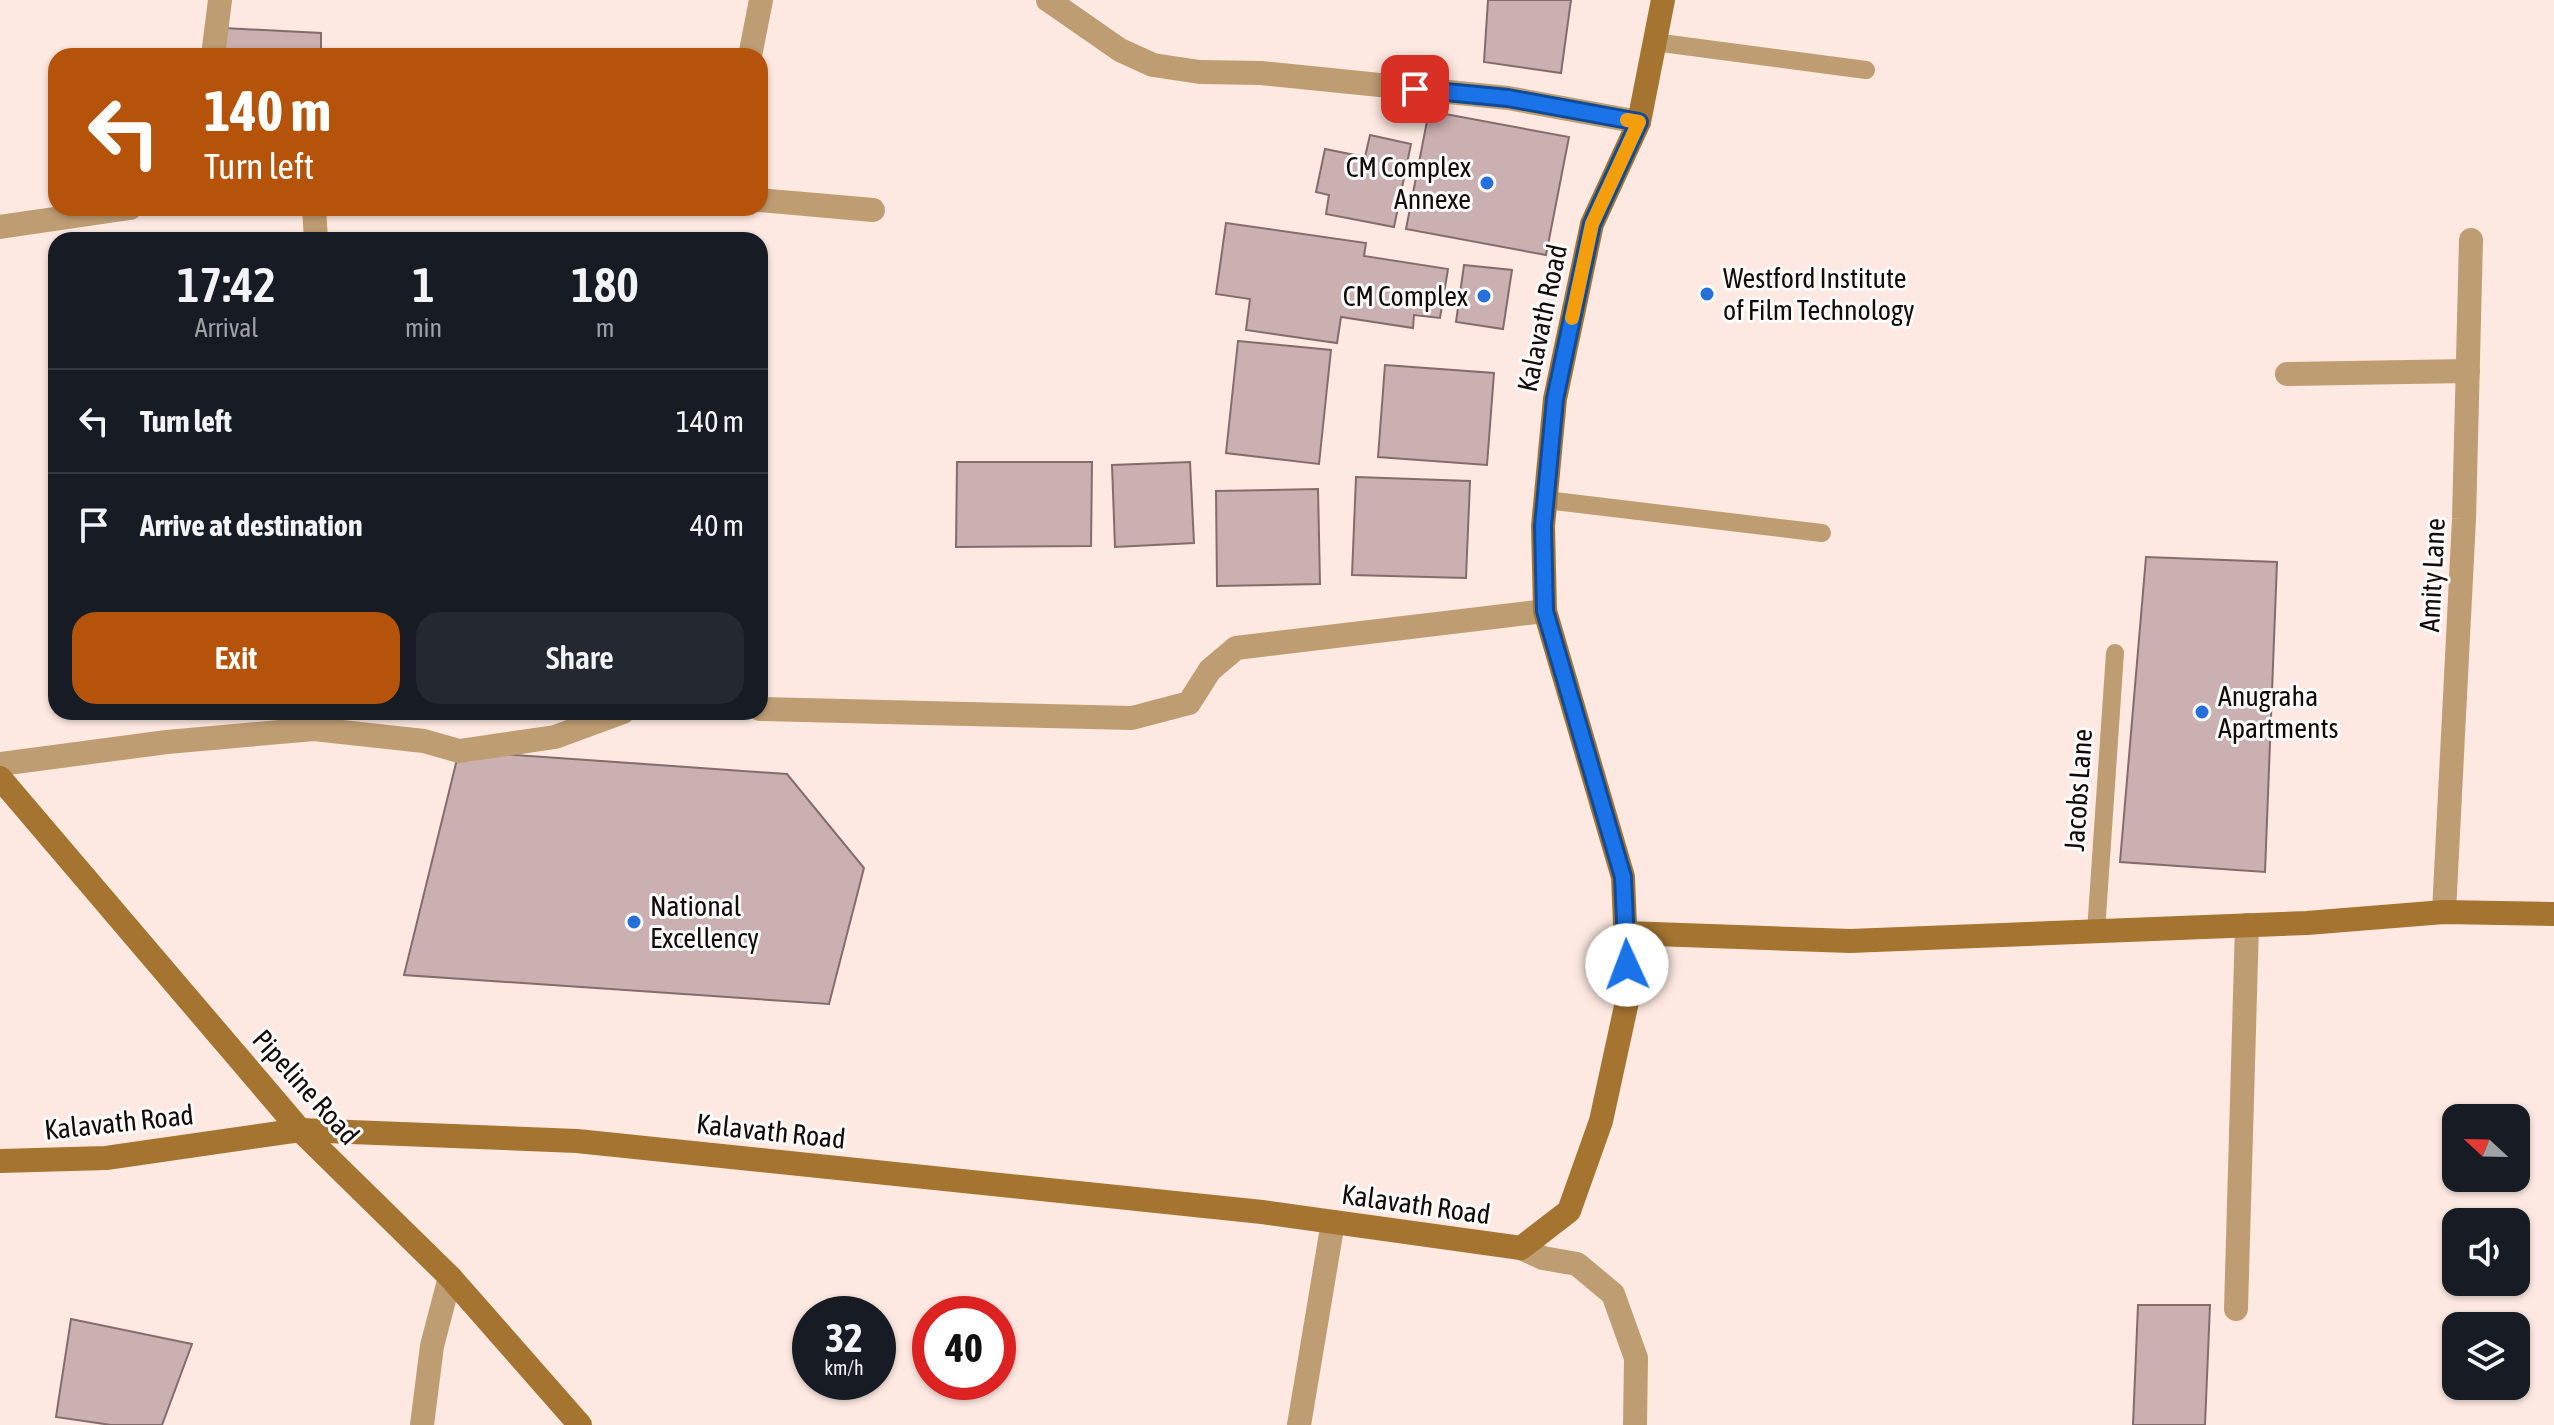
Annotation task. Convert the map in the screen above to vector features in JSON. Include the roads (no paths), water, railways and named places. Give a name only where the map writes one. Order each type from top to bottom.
[{"type":"street","points":[[214,48],[220,0]]},
{"type":"street","points":[[752,48],[761,0]]},
{"type":"street","points":[[1048,0],[1120,50],[1153,65],[1200,72],[1261,73],[1508,98],[1639,122]]},
{"type":"street","name":"Kalavath Road","points":[[0,1161],[106,1158],[300,1130],[577,1141],[1333,1222],[1521,1248],[1569,1211],[1601,1121],[1628,997],[1623,877],[1545,611],[1546,500],[1555,399],[1592,224],[1639,122],[1663,0]]},
{"type":"street","points":[[768,201],[873,210]]},
{"type":"street","points":[[0,227],[75,216]]},
{"type":"street","name":"Amity Lane","points":[[2444,912],[2464,535],[2471,240]]},
{"type":"street","points":[[2287,374],[2468,371]]},
{"type":"street","points":[[768,709],[1132,718],[1189,703],[1210,670],[1236,648],[1545,611]]},
{"type":"street","points":[[0,764],[167,742],[314,729],[424,741],[459,751],[555,737],[601,720]]},
{"type":"street","name":"Pipeline Road","points":[[0,778],[300,1130],[450,1277],[580,1425]]},
{"type":"street","points":[[1626,933],[1850,941],[2247,925],[2444,912],[2554,914]]},
{"type":"street","points":[[2236,1309],[2247,925]]},
{"type":"street","points":[[1299,1425],[1333,1222]]},
{"type":"street","points":[[1521,1248],[1543,1258],[1577,1264],[1613,1294],[1636,1358],[1635,1425]]},
{"type":"street","points":[[422,1425],[432,1346],[450,1277]]},
{"type":"lane","points":[[1654,42],[1866,70]]},
{"type":"lane","points":[[1546,500],[1822,533]]},
{"type":"lane","name":"Jacobs Lane","points":[[2096,931],[2115,653]]},
{"type":"place","name":"CM Complex Annexe","points":[[1487,183]]},
{"type":"place","name":"Westford Institute of Film Technology","points":[[1707,294]]},
{"type":"place","name":"CM Complex","points":[[1484,296]]},
{"type":"place","name":"Anugraha Apartments","points":[[2202,712]]},
{"type":"place","name":"National Excellency","points":[[634,922]]}]
